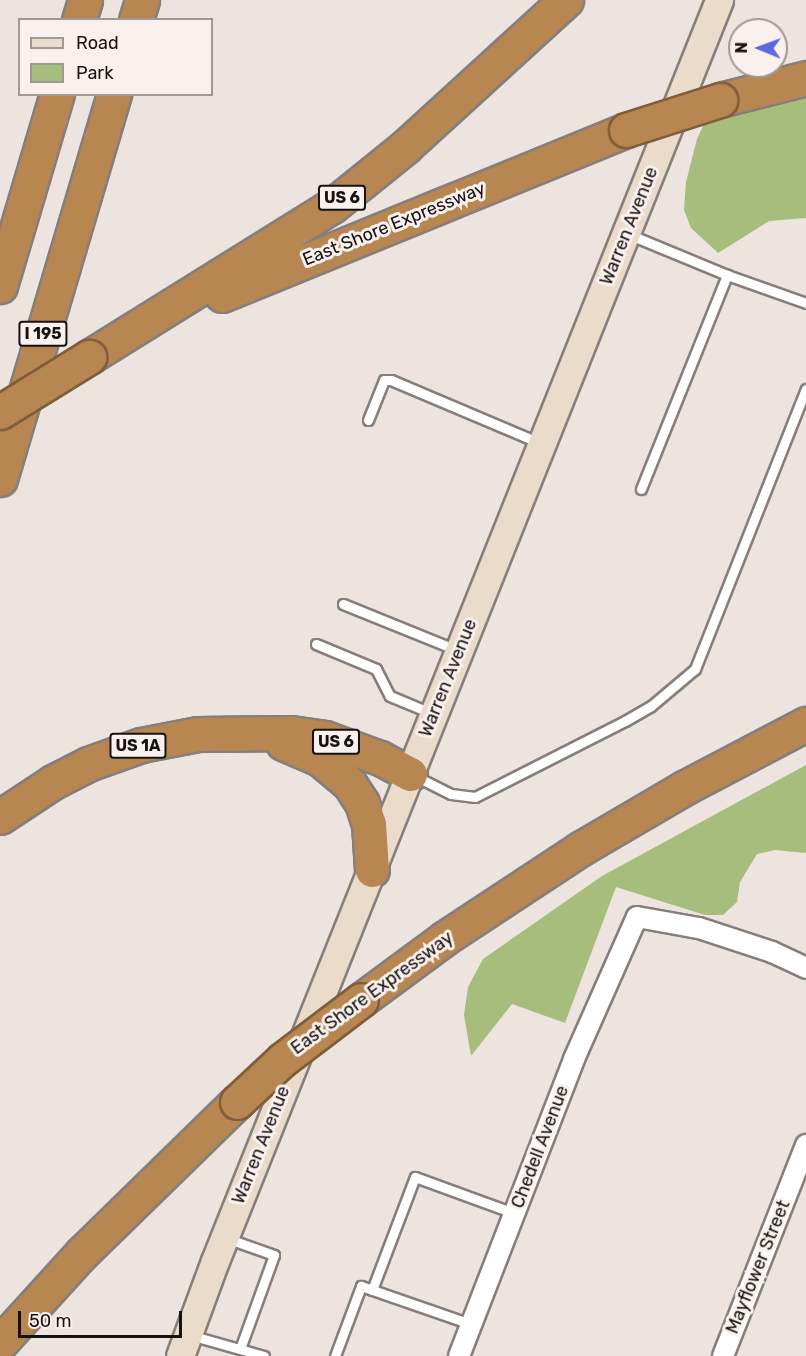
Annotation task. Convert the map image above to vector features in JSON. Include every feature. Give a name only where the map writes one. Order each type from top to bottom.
[{"type":"highway","points":[[80,18],[85,0]]},
{"type":"highway","points":[[137,18],[142,0]]},
{"type":"highway","name":"US 6","points":[[89,357],[332,206],[405,147],[566,0]]},
{"type":"highway","name":"East Shore Expressway","points":[[0,412],[89,357],[235,289],[626,130],[720,100],[806,78]]},
{"type":"highway","points":[[0,286],[56,96]]},
{"type":"highway","name":"I 195","points":[[0,478],[113,96]]},
{"type":"highway","name":"East Shore Expressway","points":[[0,1342],[82,1253],[282,1060],[454,933],[580,849],[701,778],[806,724]]},
{"type":"highway","name":"US 6","points":[[256,733],[291,733],[325,738],[380,758],[410,774]]},
{"type":"highway","name":"US 1A","points":[[0,817],[70,773],[132,748],[198,734],[256,733],[320,759],[349,783],[362,803],[369,824],[372,870]]},
{"type":"main road","name":"Warren Avenue","points":[[184,1345],[224,1238],[719,0]]},
{"type":"street","name":"Chedell Avenue","points":[[459,1356],[574,1059],[637,917],[699,928],[772,952],[806,968]]},
{"type":"street","name":"Mayflower Street","points":[[723,1356],[806,1145]]},
{"type":"lane","points":[[626,233],[727,276],[806,303]]},
{"type":"lane","points":[[641,489],[727,276]]},
{"type":"lane","points":[[368,420],[384,380],[391,380],[450,402],[542,444]]},
{"type":"lane","points":[[410,774],[451,795],[468,798],[549,762],[651,706],[695,669],[806,389]]},
{"type":"lane","points":[[343,604],[459,651]]},
{"type":"lane","points":[[316,644],[376,669],[390,696],[434,714]]},
{"type":"lane","points":[[372,1290],[415,1177],[514,1214]]},
{"type":"lane","points":[[224,1238],[274,1255],[240,1349]]},
{"type":"lane","points":[[335,1356],[361,1286],[471,1324]]},
{"type":"lane","points":[[184,1345],[240,1349],[264,1356]]},
{"type":"green space","points":[[806,98],[806,218],[769,221],[718,253],[691,228],[684,210],[686,182],[697,139],[704,124],[751,109]]},
{"type":"green space","points":[[806,765],[806,853],[775,850],[757,854],[740,882],[737,902],[723,915],[705,915],[616,887],[565,1023],[512,1004],[471,1056],[464,1015],[468,987],[483,959],[602,876]]}]
